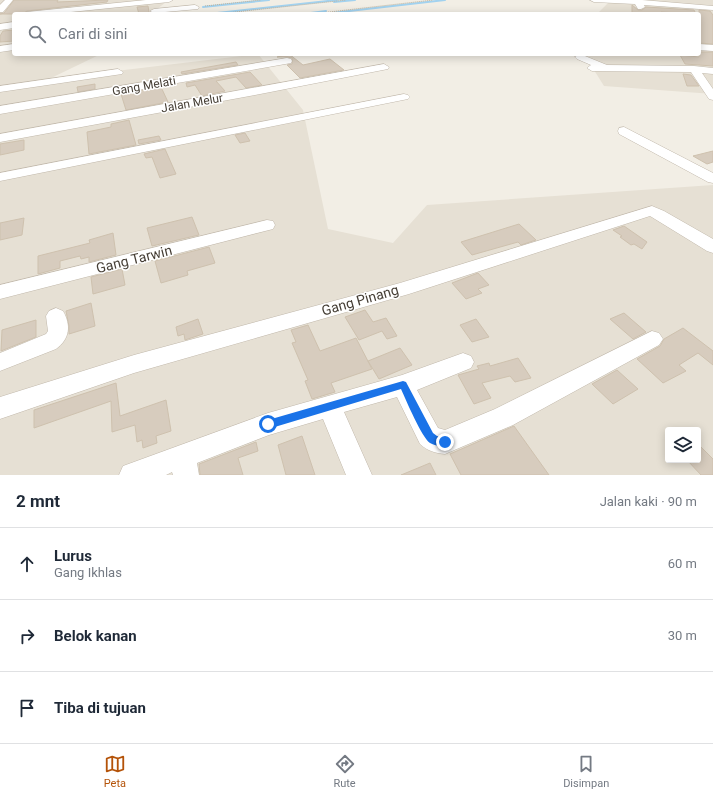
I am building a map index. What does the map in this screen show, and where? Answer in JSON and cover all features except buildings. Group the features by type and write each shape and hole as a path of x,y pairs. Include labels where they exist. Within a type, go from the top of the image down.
{"street":[{"path":"0,10 9,0"},
{"path":"46,4 44,12 96,4 169,0"},
{"path":"594,0 663,12"},
{"path":"643,9 673,2 713,8"},
{"path":"148,12 195,7"},
{"path":"0,27 12,25"},
{"path":"0,49 12,47"},
{"path":"701,47 713,48"},
{"path":"580,57 604,67"},
{"name":"Gang Melati","path":"0,110 287,61"},
{"name":"Jalan Melur","path":"0,138 384,67"},
{"path":"592,68 694,69 713,71"},
{"path":"694,69 713,97"},
{"path":"0,89 118,72"},
{"path":"0,177 404,97"},
{"path":"624,131 645,142 693,162 713,179"},
{"path":"645,142 663,136"},
{"name":"Gang Pinang","path":"0,408 134,364 402,289 647,212 652,211 658,214 713,247"},
{"name":"Gang Tarwin","path":"0,292 267,225"},
{"path":"0,362 50,343 56,339 58,335 56,316"},
{"path":"403,385 430,436 435,441 445,442 504,417 652,338"},
{"path":"132,475 185,465 268,424 403,385 463,362"},
{"path":"330,407 359,475"}],"path":[{"path":"195,7 261,0"},
{"path":"235,12 346,0"},
{"path":"329,12 432,0"}],"shaded area":[{"path":"0,0 147,0 165,3 153,12 12,12 12,56 97,56 49,79 241,56 260,56 303,110 328,229 393,243 427,205 713,185 713,475 0,475"},
{"path":"611,0 713,0 713,94 604,86 585,56 701,56 701,12 599,12"}],"waterway":[{"path":"203,7 269,0"},
{"path":"226,12 337,0"},
{"path":"334,2 355,0"},
{"path":"340,12 445,0"},
{"path":"318,12 326,11"}],"route":[{"path":"268,424 403,385 432,439 435,441 445,442"}]}
